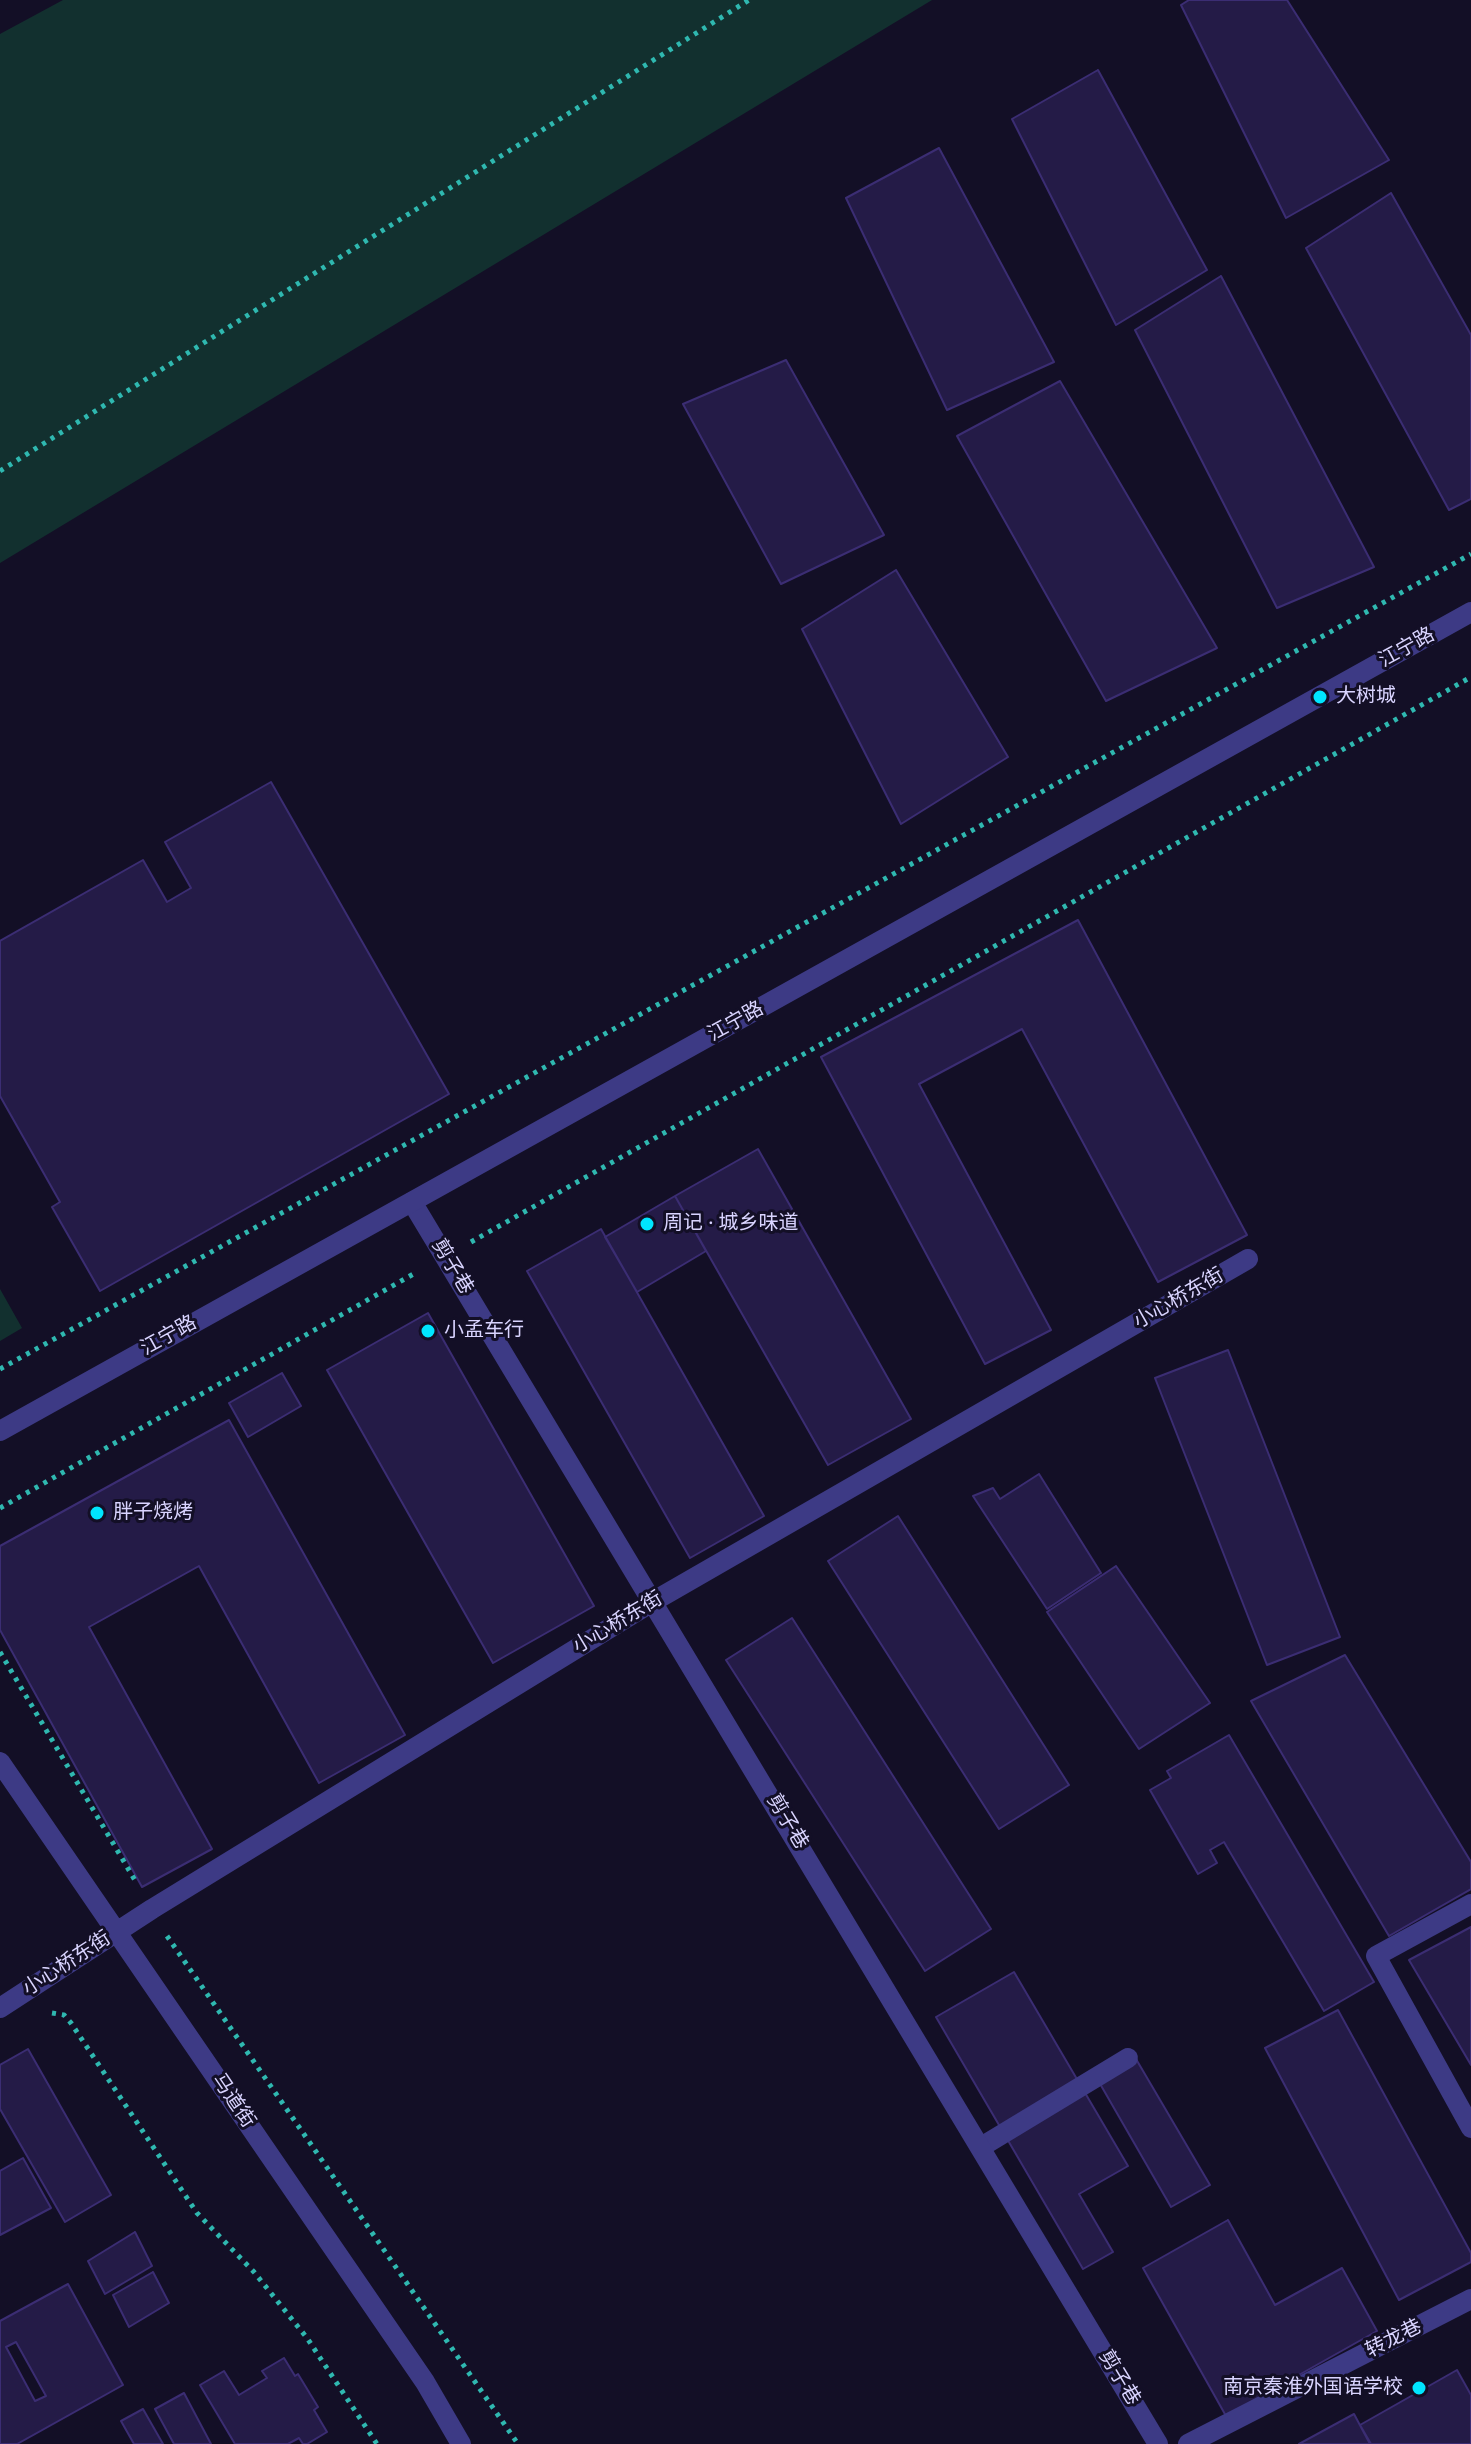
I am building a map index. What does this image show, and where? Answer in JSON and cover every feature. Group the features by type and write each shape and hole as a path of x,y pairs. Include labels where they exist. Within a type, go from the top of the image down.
{"street":[{"name":"江宁路","path":"0,1431 1471,612"},
{"name":"剪子巷","path":"412,1202 1158,2444"},
{"name":"小心桥东街","path":"0,2008 116,1931 654,1601 1248,1259"},
{"name":"马道街","path":"0,1762 425,2382 461,2444"},
{"path":"1471,1904 1376,1956 1471,2128"},
{"path":"981,2147 1128,2058"},
{"name":"转龙巷","path":"1188,2444 1471,2299"}],"path":[{"path":"0,471 749,0"},
{"path":"0,1369 1471,554"},
{"path":"0,1508 1471,677"},
{"path":"0,1652 176,1953 518,2444"},
{"path":"46,2013 64,2015 68,2019 197,2213 254,2272 307,2338 377,2444"}],"green space":[{"path":"63,0 932,0 0,563 0,34"},
{"path":"0,1289 22,1328 0,1341"}],"building":[{"path":"1189,0 1287,0 1389,160 1286,218 1181,5"},
{"path":"1098,70 1207,270 1116,325 1012,119"},
{"path":"939,148 1054,362 947,410 846,198"},
{"path":"1391,193 1471,335 1471,499 1449,510 1306,248"},
{"path":"1221,276 1374,567 1277,608 1135,330"},
{"path":"786,360 884,535 781,584 683,404"},
{"path":"1060,381 1217,648 1106,701 957,436"},
{"path":"896,570 1008,757 901,824 802,629"},
{"path":"271,782 449,1094 100,1291 52,1207 60,1202 0,1096 0,941 143,860 167,902 191,888 165,842"},
{"path":"1078,920 1247,1235 1158,1282 1022,1029 919,1084 1051,1330 985,1364 821,1057"},
{"path":"758,1149 911,1419 828,1465 675,1196"},
{"path":"675,1196 706,1251 637,1292 605,1237"},
{"path":"601,1229 764,1516 690,1558 527,1271"},
{"path":"428,1313 594,1606 493,1663 327,1370"},
{"path":"1228,1350 1340,1637 1267,1665 1155,1378"},
{"path":"282,1373 301,1406 248,1437 229,1403"},
{"path":"229,1420 405,1735 319,1783 199,1566 89,1627 212,1849 142,1887 0,1630 0,1546"},
{"path":"1039,1474 1101,1573 1047,1609 973,1496 993,1488 1000,1499"},
{"path":"898,1516 1069,1785 999,1829 828,1561"},
{"path":"1116,1566 1210,1703 1139,1749 1047,1612"},
{"path":"792,1618 991,1929 925,1971 726,1660"},
{"path":"1345,1655 1471,1862 1471,1889 1389,1936 1251,1701"},
{"path":"1229,1735 1374,1982 1324,2011 1224,1842 1210,1850 1217,1863 1198,1874 1150,1790 1171,1778 1167,1771"},
{"path":"1471,1927 1471,2065 1409,1960"},
{"path":"1014,1972 1128,2166 1079,2194 1113,2252 1083,2269 936,2017"},
{"path":"1338,2010 1471,2253 1471,2262 1399,2300 1265,2048"},
{"path":"28,2049 111,2195 65,2222 0,2109 0,2065"},
{"path":"1136,2059 1210,2185 1171,2207 1099,2082"},
{"path":"23,2158 51,2208 0,2235 0,2171"},
{"path":"1228,2220 1275,2305 1342,2268 1377,2331 1226,2416 1143,2268"},
{"path":"135,2232 152,2266 105,2294 88,2261"},
{"path":"153,2272 169,2303 129,2327 113,2295"},
{"path":"68,2284 123,2385 17,2444 0,2444 0,2321","holes":["16,2342 46,2396 35,2401 6,2347"]},
{"path":"284,2358 318,2407 314,2410 327,2432 307,2444 299,2438 288,2444 235,2444 200,2385 224,2371 239,2395 267,2378 262,2371"},
{"path":"1457,2370 1471,2395 1471,2444 1371,2444 1360,2425"},
{"path":"184,2393 211,2444 174,2444 155,2409"},
{"path":"143,2409 163,2444 134,2444 121,2421"},
{"path":"1354,2414 1370,2444 1299,2444"}],"place":[{"name":"大树城","path":"1320,697"},
{"name":"周记 · 城乡味道","path":"647,1224"},
{"name":"小孟车行","path":"428,1331"},
{"name":"胖子烧烤","path":"97,1513"},
{"name":"南京秦淮外国语学校","path":"1419,2388"}]}
